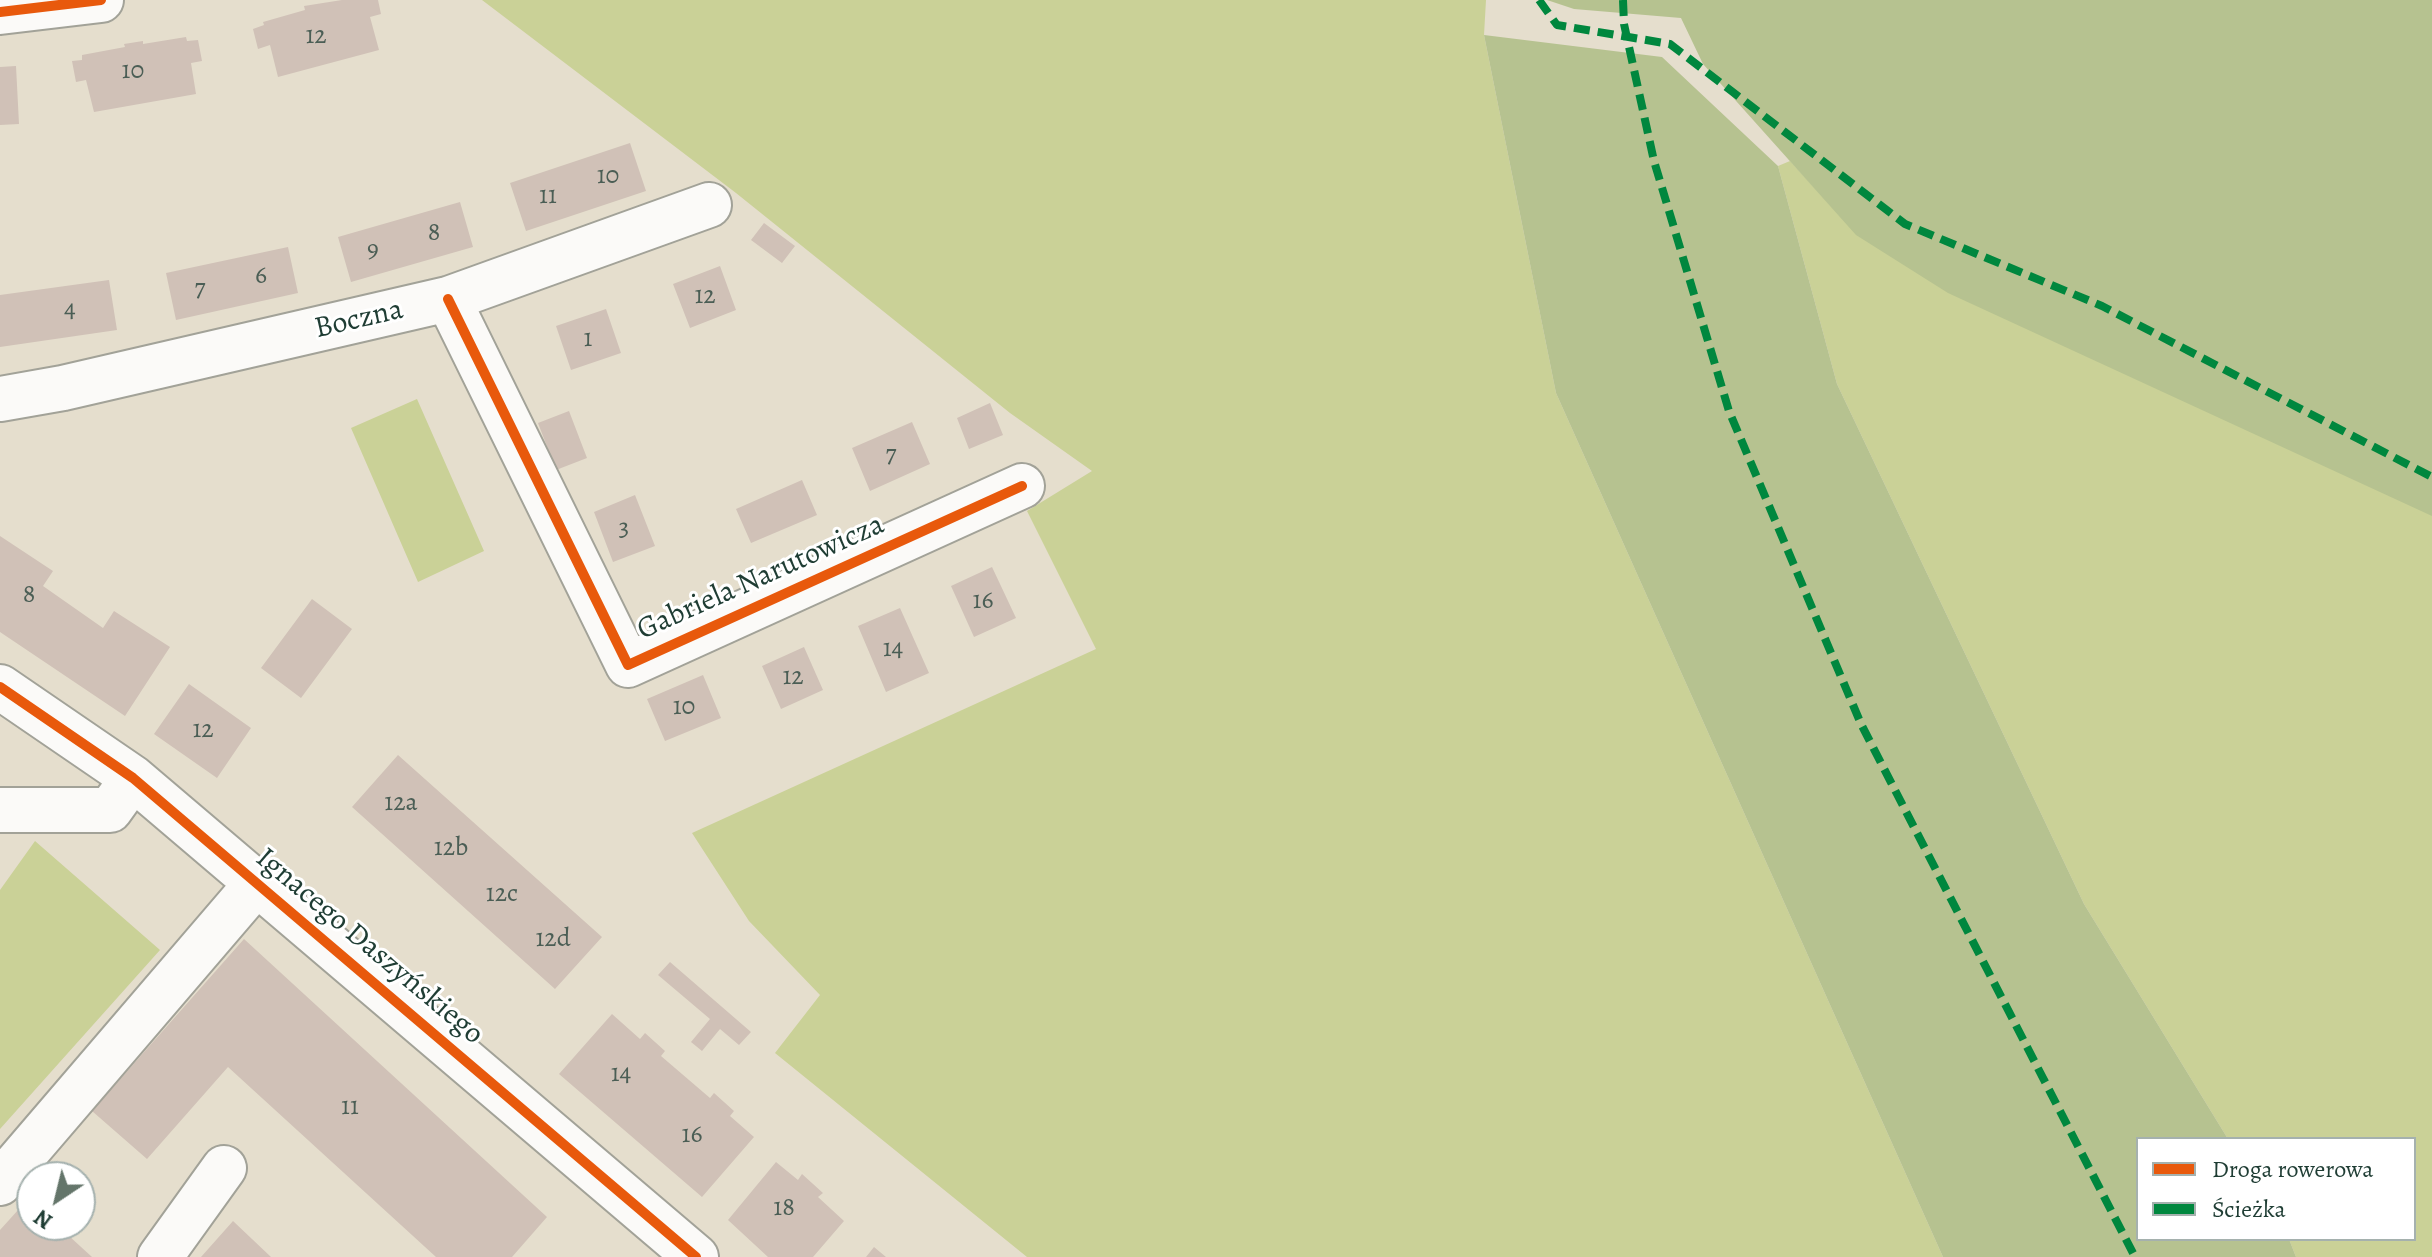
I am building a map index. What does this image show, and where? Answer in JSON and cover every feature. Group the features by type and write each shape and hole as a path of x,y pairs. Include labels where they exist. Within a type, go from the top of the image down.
{"street":[{"path":"0,12 101,0"},
{"name":"Boczna","path":"0,399 63,388 448,299 709,205"},
{"name":"Gabriela Narutowicza","path":"448,299 628,665 1022,486"},
{"name":"Ignacego Daszyńskiego","path":"0,687 133,778 696,1257"},
{"path":"0,810 110,810 133,778"},
{"path":"0,1183 257,883"},
{"path":"160,1257 224,1168"}],"green space":[{"path":"482,0 1486,0 1484,35 1556,393 1943,1257 1027,1257 775,1053 820,995 749,921 692,833 1096,649 1027,511 1092,471 1010,413 736,193"},
{"path":"1547,0 2432,0 2432,516 1948,293 1856,235 1703,64 1681,18 1574,9"},
{"path":"1685,0 2432,0 2432,1257 2296,1257 2290,1241 2416,1241 2416,1137 2227,1137 2084,904 1837,384 1778,166 1790,161 1861,238"},
{"path":"1484,35 1662,57 1778,166 1837,384 2084,904 2227,1137 2136,1137 2136,1241 2290,1241 2296,1257 1943,1257 1556,393"},
{"path":"417,399 484,551 418,582 351,428"},
{"path":"35,841 160,950 0,1129 0,890"}],"building":[{"path":"342,0 378,0 381,14 370,17 379,50 278,77 270,45 258,49 253,29 264,25 263,22 305,10 304,6"},
{"path":"186,37 187,41 198,40 202,61 191,63 196,94 94,112 86,80 76,82 72,61 82,60 82,55 125,47 124,44"},
{"path":"16,66 19,124 0,125 0,67"},
{"path":"630,143 646,191 526,231 510,183"},
{"path":"460,202 473,247 351,282 338,237"},
{"path":"764,223 795,246 782,263 751,240"},
{"path":"288,247 298,293 176,320 166,273"},
{"path":"720,266 736,310 690,328 673,284"},
{"path":"109,280 117,330 0,347 0,295"},
{"path":"606,309 621,353 571,370 556,326"},
{"path":"990,403 1003,435 969,449 957,418"},
{"path":"569,411 587,458 556,470 538,423"},
{"path":"912,422 930,464 870,491 852,448"},
{"path":"802,480 817,515 751,543 736,509"},
{"path":"635,495 655,546 613,562 594,512"},
{"path":"0,536 53,571 43,586 103,628 114,611 170,647 125,716 0,632"},
{"path":"992,567 1016,618 974,637 951,586"},
{"path":"312,599 352,629 301,698 261,668"},
{"path":"900,608 929,673 886,692 858,626"},
{"path":"804,647 823,690 781,709 762,666"},
{"path":"703,675 721,718 665,741 647,699"},
{"path":"189,684 251,728 217,778 154,734"},
{"path":"398,755 602,937 555,989 352,807"},
{"path":"244,939 547,1217 512,1257 436,1257 228,1067 147,1159 92,1111"},
{"path":"670,962 751,1032 739,1045 720,1029 702,1051 691,1042 710,1019 658,975"},
{"path":"612,1014 640,1039 645,1033 665,1051 661,1056 710,1098 714,1093 734,1111 730,1116 754,1137 702,1197 559,1074"},
{"path":"776,1162 798,1180 802,1174 823,1193 818,1197 844,1221 813,1257 768,1257 728,1220"},
{"path":"16,1212 16,1241 74,1241 92,1257 0,1257 0,1230"},
{"path":"233,1221 271,1257 201,1257"},
{"path":"874,1247 886,1257 866,1257"}],"marked path":[{"path":"1539,0 1557,25 1670,44 1905,224 2102,306 2432,477"},
{"path":"1623,0 1624,24 1654,161 1729,411 1861,724 2135,1257"}],"cycle path":[{"path":"0,12 101,0"},
{"path":"448,299 628,665 1022,486"},
{"path":"0,687 133,778 696,1257"}]}
